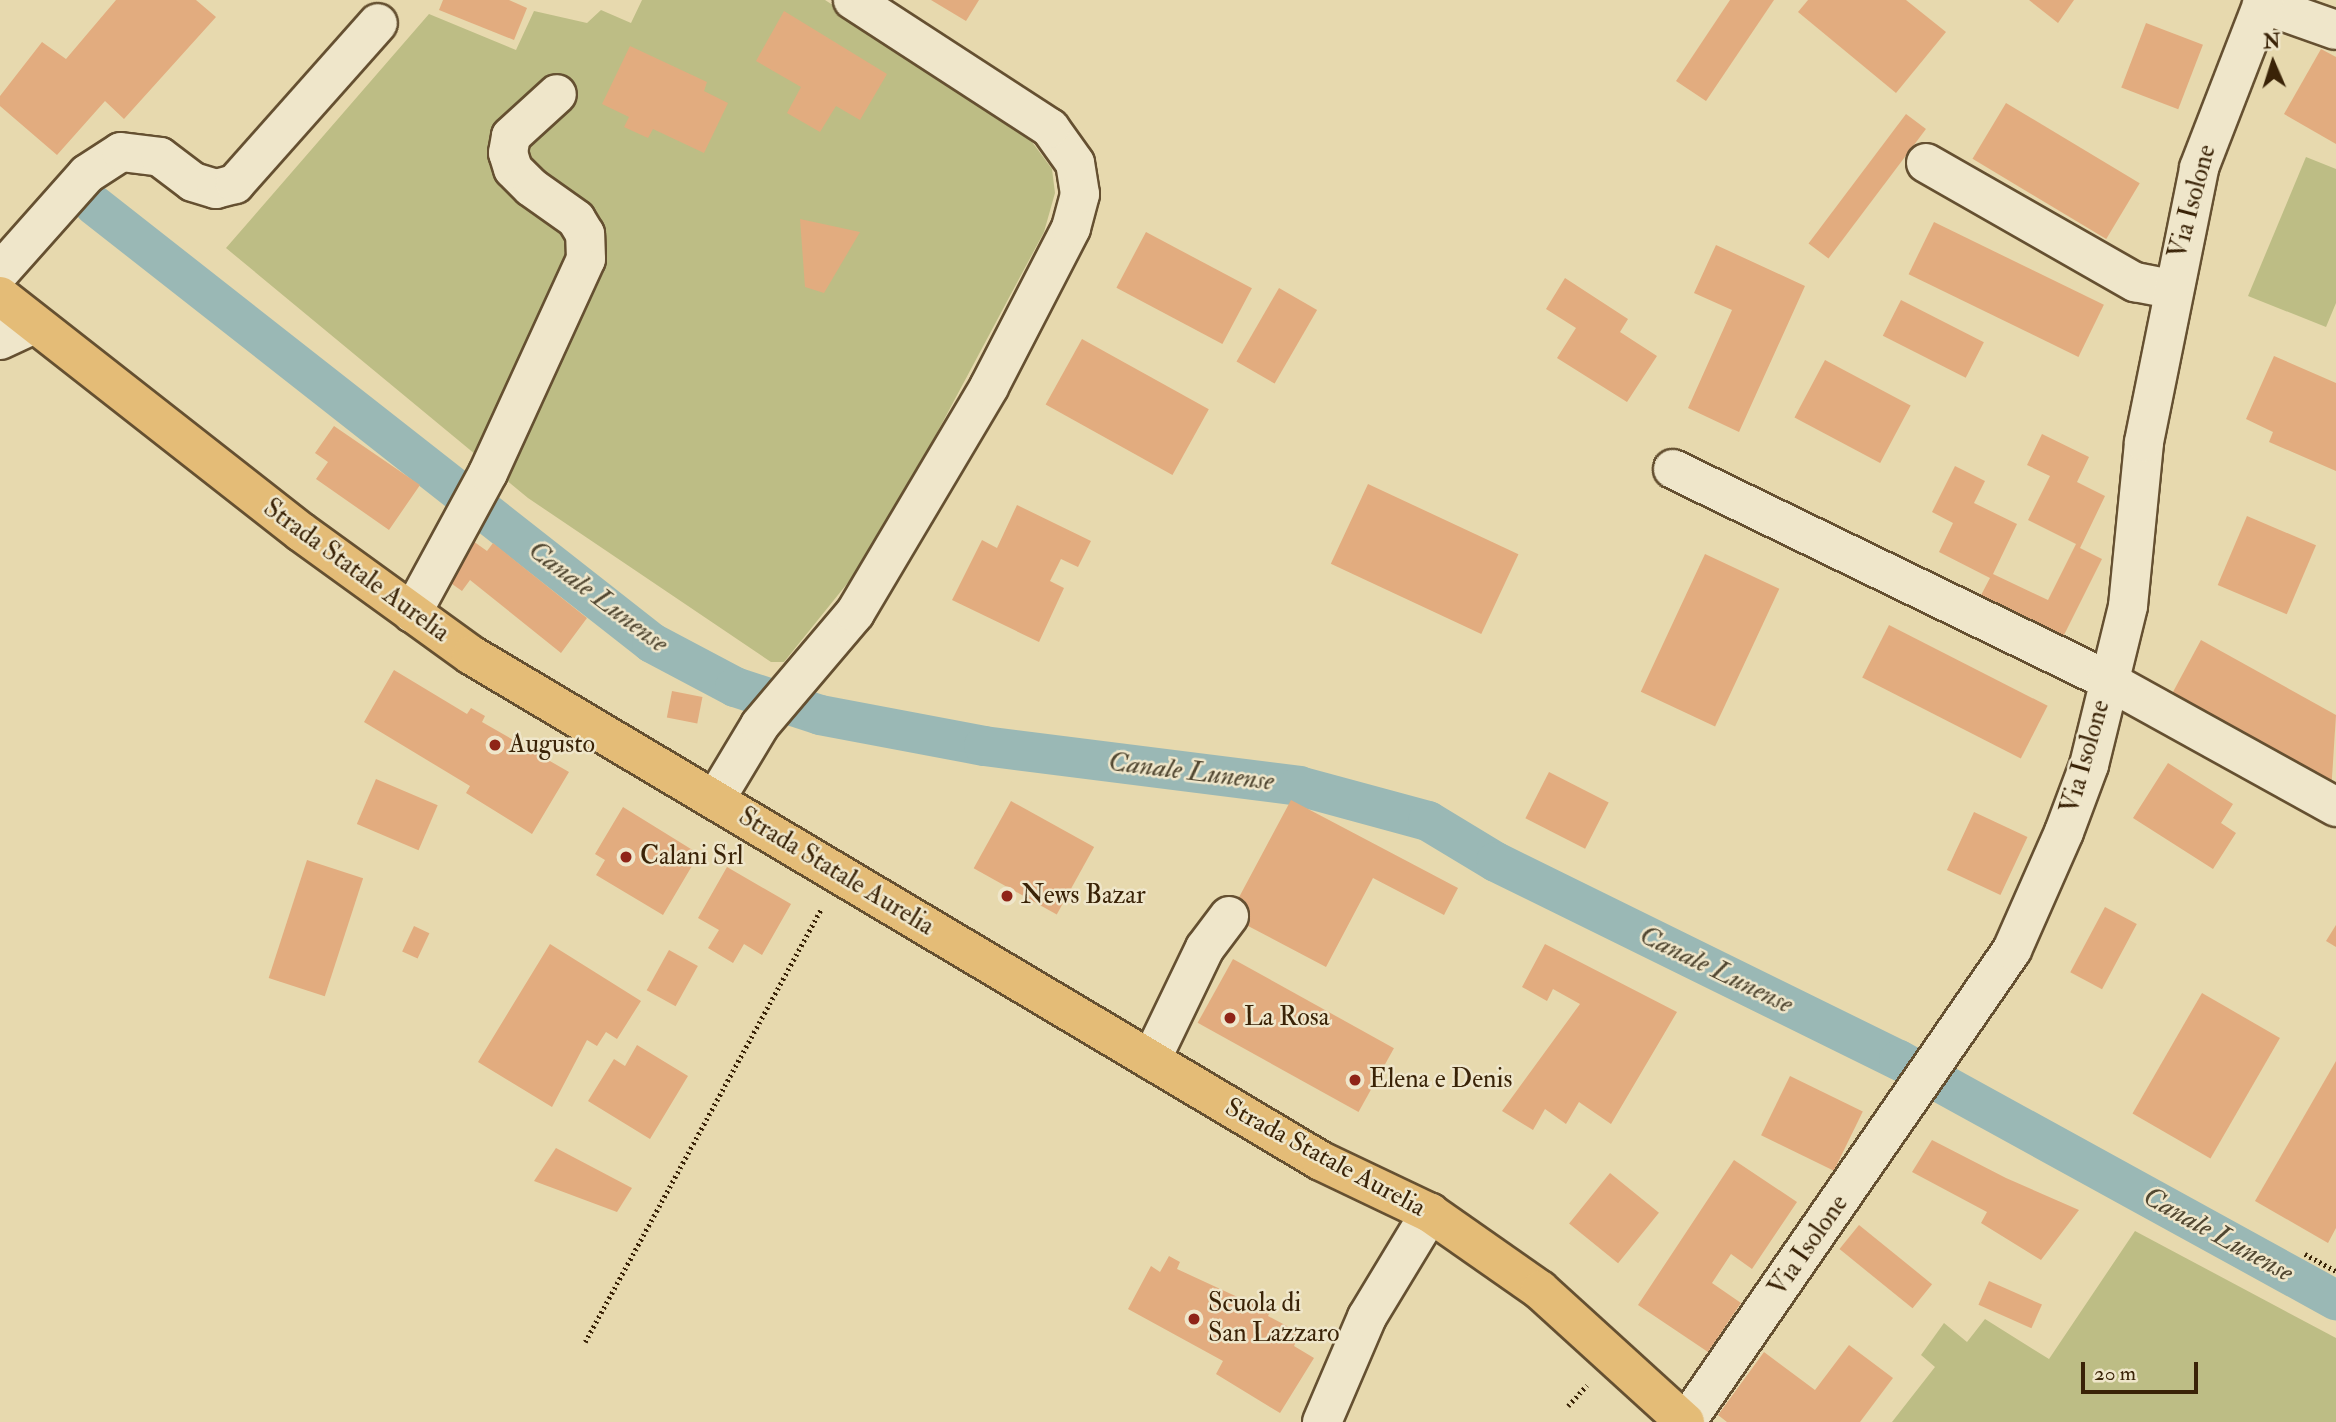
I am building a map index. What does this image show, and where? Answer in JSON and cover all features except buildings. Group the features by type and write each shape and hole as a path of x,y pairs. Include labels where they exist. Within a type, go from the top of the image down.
{"main road":[{"name":"Strada Statale Aurelia","path":"0,296 412,613 471,655 1321,1161 1430,1213 1540,1290 1686,1422"}],"street":[{"path":"715,800 760,725 794,681 855,613 989,387 1071,228 1080,194 1075,163 1050,128 853,0"},
{"path":"2263,2 2336,30"},
{"name":"Via Isolone","path":"1686,1422 2012,950 2064,832 2089,765 2107,680 2128,606 2144,442 2171,289 2199,168 2263,2"},
{"path":"0,272 87,174 121,152 144,150 193,182 216,189 235,184 378,23"},
{"path":"412,613 488,473 586,259 586,234 576,219 522,178 508,153 511,136 557,93"},
{"path":"1926,163 2135,282 2171,289"},
{"path":"0,340 35,324"},
{"path":"1673,469 2107,680 2336,807"},
{"path":"1151,1060 1205,948 1229,916"},
{"path":"1322,1422 1367,1317 1430,1213"}],"path":[{"path":"585,1342 840,875"},
{"path":"2305,1254 2336,1271"}],"green space":[{"path":"642,0 825,0 1021,127 1052,169 1055,193 1044,232 875,549 784,662 771,662 528,498 226,248 429,14 516,50 534,11 587,23 601,10 631,23"},
{"path":"2306,157 2336,169 2336,303 2326,327 2248,296"},
{"path":"2135,1231 2336,1338 2336,1422 1892,1422 1935,1367 1921,1355 1944,1323 1967,1342 1985,1319 2049,1359"}],"waterway":[{"name":"Canale Lunense","path":"94,205 652,643 735,687 820,715 984,746 1299,786 1428,821 1496,862 1899,1060 2336,1300"}],"place":[{"name":"Augusto","path":"495,745"},
{"name":"Calani Srl","path":"626,857"},
{"name":"News Bazar","path":"1007,896"},
{"name":"La Rosa","path":"1230,1018"},
{"name":"Elena e Denis","path":"1355,1080"},
{"name":"Scuola di San Lazzaro","path":"1194,1319"}]}
